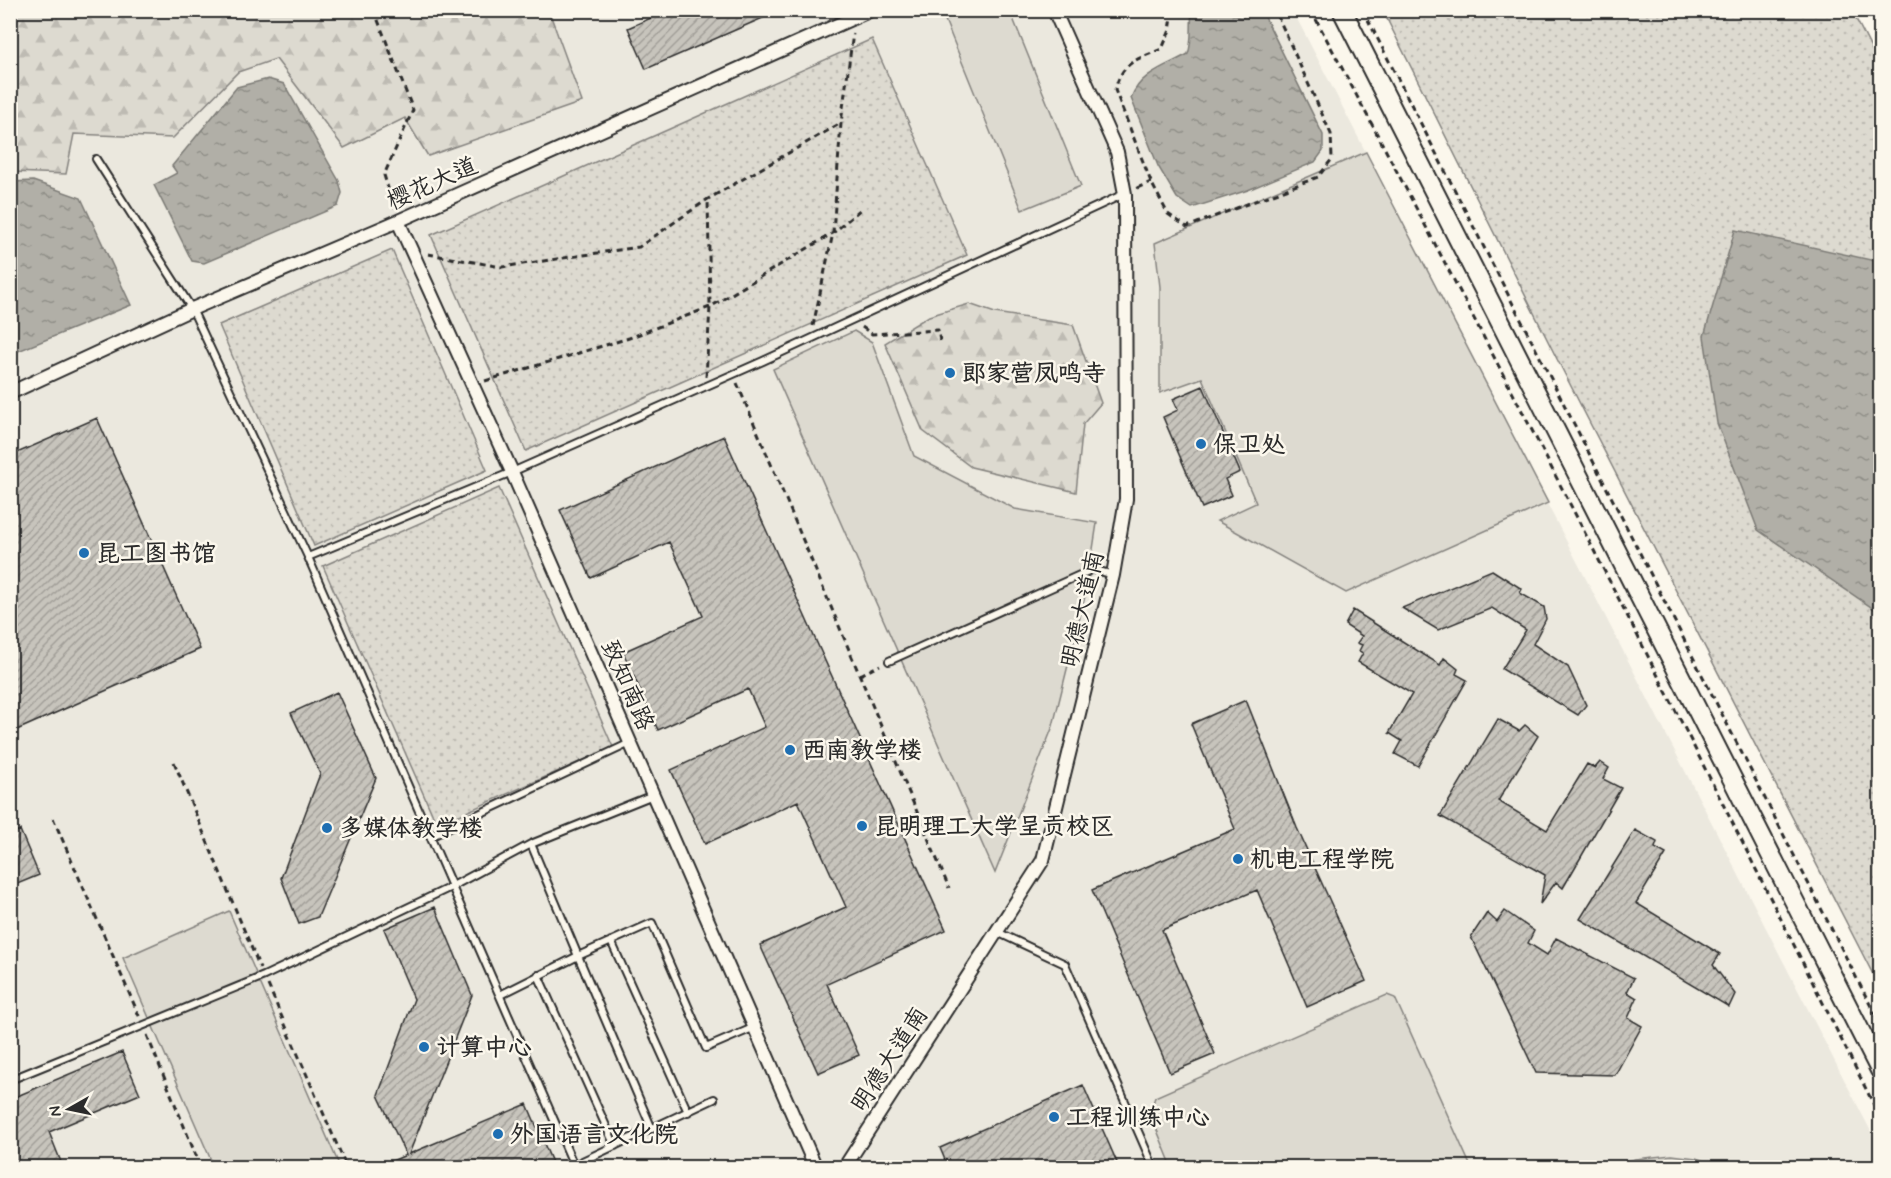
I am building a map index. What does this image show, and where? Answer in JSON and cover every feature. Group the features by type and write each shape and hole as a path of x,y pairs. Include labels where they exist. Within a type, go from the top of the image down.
{"street":[{"name":"樱花大道","path":"10,393 192,309 398,221 871,10"},
{"name":"明德大道南","path":"844,1167 1042,860 1113,575 1126,499 1125,194 1117,152 1054,10"},
{"path":"1342,10 1881,1070"},
{"name":"致知南路","path":"398,221 512,472 816,1167"}],"lane":[{"path":"96,159 192,309 308,557 575,1166 714,1099"},
{"path":"308,557 512,472 706,386 1125,194"},
{"path":"889,661 1093,569 1113,575"},
{"path":"430,837 630,743"},
{"path":"10,1080 264,976 451,887 531,844 653,795"},
{"path":"531,844 652,1129"},
{"path":"500,995 578,956 652,923 706,1048 754,1027"},
{"path":"996,931 1065,964 1154,1167"},
{"path":"611,941 688,1112"},
{"path":"538,975 615,1146"}],"path":[{"path":"374,10 413,110 384,175 398,221"},
{"path":"1173,10 1170,30 1162,49 1129,63 1118,77 1115,90 1151,182 1168,214 1186,226 1318,177 1332,159 1331,134 1275,10"},
{"path":"1311,10 1573,511 1881,1117"},
{"path":"1363,10 1881,1024"},
{"path":"810,339 833,233 842,123 855,17"},
{"path":"412,251 502,267 639,247 708,198 842,123"},
{"path":"706,386 710,307 708,198"},
{"path":"472,385 629,338 710,307 833,233 862,208"},
{"path":"854,320 872,334 938,330 940,341"},
{"path":"733,373 949,888"},
{"path":"860,675 889,661"},
{"path":"53,819 143,1026 201,1167"}],"shaded area":[{"name":"昆明理工大学呈贡校区","path":"10,11 1293,11 1880,1149 1880,1167 11,1167"}],"green space":[{"path":"11,10 549,11 582,102 428,156 405,118 344,148 276,59 238,72 173,138 74,134 66,174 11,172"},
{"path":"968,11 1010,11 1081,186 1022,210 945,20"},
{"path":"1383,11 1852,11 1880,66 1880,988 1557,359"},
{"path":"872,39 967,255 526,451 431,235"},
{"path":"1366,152 1548,503 1346,593 1217,521 1256,503 1202,378 1160,393 1160,287 1155,243"},
{"path":"392,250 487,470 314,546 219,325"},
{"path":"969,304 995,313 1073,325 1101,403 1083,424 1076,492 971,467 923,431 885,343 929,316"},
{"path":"854,331 872,342 914,456 1015,509 1097,523 1087,588 1053,726 995,873 773,369"},
{"path":"499,488 613,747 437,825 323,566"},
{"path":"229,911 340,1167 214,1167 123,958"},
{"path":"1387,995 1395,998 1471,1167 1172,1167 1150,1113 1155,1097"},
{"path":"1672,1155 1696,1158 1722,1167 1612,1167 1635,1159"}],"water":[{"path":"1192,11 1262,11 1323,135 1323,151 1315,162 1248,190 1192,208 1177,198 1158,166 1131,98 1135,89 1147,76 1188,54"},
{"path":"268,79 284,84 339,181 342,193 338,206 204,263 192,261 154,185 177,173 172,166 237,87"},
{"path":"33,181 81,198 131,305 11,354 11,182"},
{"path":"1735,230 1880,262 1880,613 1758,530 1717,423 1704,336"}],"building":[{"path":"669,10 781,10 646,69 628,28"},
{"name":"保卫处","path":"1203,386 1240,472 1225,479 1232,495 1202,508 1163,417 1178,410 1173,399"},
{"name":"昆工图书馆","path":"97,418 200,649 10,733 10,456"},
{"name":"西南教学楼","path":"724,436 946,930 827,984 859,1055 818,1073 760,945 846,907 798,801 705,844 671,770 765,727 748,689 658,730 623,652 703,616 669,542 591,578 560,510"},
{"path":"1492,570 1522,589 1520,593 1544,607 1546,619 1533,644 1568,667 1586,705 1578,715 1502,669 1526,630 1492,608 1438,630 1402,608"},
{"path":"1353,610 1440,665 1444,658 1458,669 1456,674 1467,680 1418,766 1395,754 1402,741 1389,733 1412,694 1358,662 1363,653 1359,651 1362,645 1357,643 1362,636 1345,625"},
{"name":"多媒体教学楼","path":"337,692 376,778 318,917 299,924 281,878 320,774 291,713"},
{"name":"机电工程学院","path":"1246,700 1297,828 1366,981 1307,1007 1257,890 1162,930 1215,1054 1170,1073 1092,890 1235,829 1191,724"},
{"path":"1498,719 1519,731 1525,725 1538,736 1498,801 1547,830 1587,764 1595,768 1600,762 1609,768 1603,779 1621,788 1563,888 1556,882 1540,904 1545,875 1440,816"},
{"path":"20,830 39,875 10,887 10,834"},
{"path":"1635,830 1657,842 1655,848 1666,854 1636,903 1720,954 1713,965 1735,994 1729,1007 1580,919"},
{"name":"计算中心","path":"435,907 472,995 409,1154 527,1104 554,1167 378,1167 406,1155 378,1095 414,999 384,929"},
{"path":"1505,911 1534,931 1528,943 1547,955 1556,938 1634,978 1627,992 1637,998 1628,1018 1642,1026 1615,1075 1536,1073 1471,937 1487,913 1497,922"},
{"path":"122,1052 140,1094 49,1132 63,1167 10,1167 10,1099"},
{"name":"工程训练中心","path":"1083,1085 1119,1167 948,1167 940,1148"}],"place":[{"name":"郎家营凤鸣寺","path":"950,373"},
{"name":"保卫处","path":"1201,444"},
{"name":"昆工图书馆","path":"84,553"},
{"name":"西南教学楼","path":"790,750"},
{"name":"昆明理工大学呈贡校区","path":"862,826"},
{"name":"多媒体教学楼","path":"327,828"},
{"name":"机电工程学院","path":"1238,859"},
{"name":"计算中心","path":"424,1047"},
{"name":"工程训练中心","path":"1054,1117"},
{"name":"外国语言文化院","path":"498,1134"}]}
